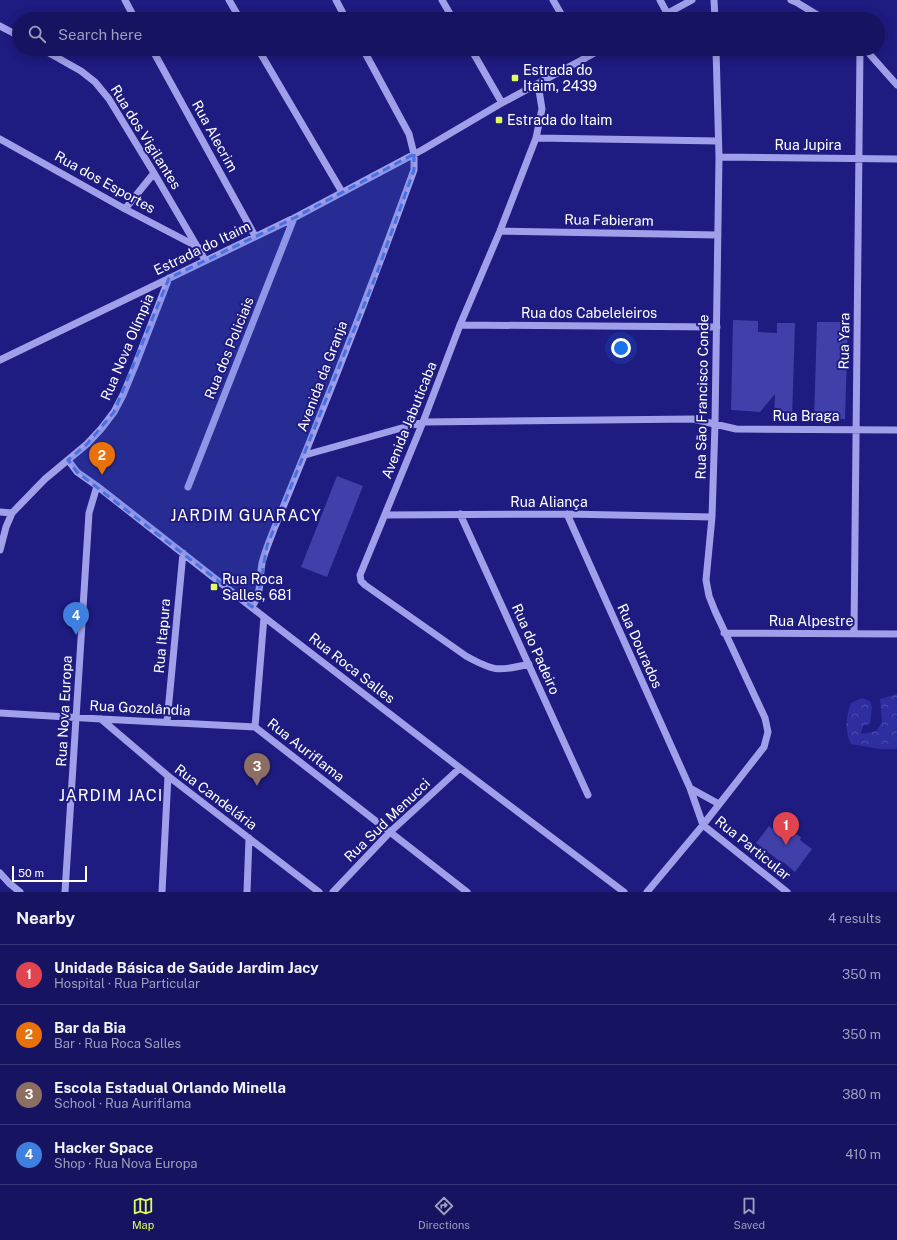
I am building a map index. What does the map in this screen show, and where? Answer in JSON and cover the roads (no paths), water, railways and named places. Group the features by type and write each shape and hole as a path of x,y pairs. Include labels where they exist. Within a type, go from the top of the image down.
{"street":[{"path":"125,0 131,12"},
{"path":"229,0 236,12"},
{"path":"336,0 342,12"},
{"path":"442,0 449,12"},
{"path":"553,0 560,12"},
{"path":"660,0 666,12"},
{"path":"669,12 692,0"},
{"path":"714,0 715,12"},
{"path":"791,0 812,12"},
{"path":"0,26 12,32"},
{"name":"Rua dos Vigilantes","path":"54,56 81,71 95,82 109,99 205,260"},
{"name":"Rua Alecrim","path":"156,56 255,236"},
{"path":"262,56 342,192"},
{"name":"Avenida da Granja","path":"252,607 259,592 262,564 267,546 305,455 377,273 414,170 414,154 409,134 367,56"},
{"path":"474,56 502,104"},
{"name":"Estrada do Itaim","path":"0,360 294,218 414,154 590,56"},
{"name":"Rua São Francisco Conde","path":"716,56 719,157 717,327 712,517 706,580 709,596 724,633 765,718 768,732 764,747 719,804"},
{"name":"Rua Yara","path":"854,634 860,56"},
{"path":"871,56 897,85"},
{"name":"Avenida Jabuticaba","path":"528,664 499,669 488,668 480,664 466,656 363,583 361,572 423,422 460,325 500,231 536,138 542,109 538,84"},
{"path":"536,138 718,141"},
{"name":"Rua dos Esportes","path":"0,139 125,209 198,246"},
{"name":"Rua Jupira","path":"719,157 897,159"},
{"path":"125,209 154,173"},
{"name":"Rua dos Policiais","path":"188,488 294,218"},
{"name":"Rua Fabieram","path":"500,231 718,235"},
{"name":"Rua Nova Olímpia","path":"0,550 6,527 12,513 45,480 87,444 114,412 135,366 169,278"},
{"name":"Rua dos Cabeleleiros","path":"460,325 717,327"},
{"path":"305,455 423,422 693,419 715,424"},
{"name":"Rua Braga","path":"715,424 736,429 897,430"},
{"name":"Rua Roca Salles","path":"68,460 77,472 98,486 264,617 624,892"},
{"name":"Rua Nova Europa","path":"66,892 89,513 98,486"},
{"path":"0,512 12,513"},
{"name":"Rua do Padeiro","path":"460,514 588,795"},
{"name":"Rua Aliança","path":"385,515 567,514 712,517"},
{"name":"Rua Dourados","path":"567,514 690,788 703,825"},
{"name":"Rua Itapura","path":"167,722 183,553"},
{"name":"Rua Auriflama","path":"264,617 255,726 389,833 467,892"},
{"name":"Rua Alpestre","path":"724,633 897,634"},
{"name":"Rua Gozolândia","path":"0,713 255,726"},
{"name":"Rua Candelária","path":"101,719 168,776 319,892"},
{"name":"Rua Sud Menucci","path":"333,892 389,833 460,768"},
{"path":"162,892 168,776"},
{"path":"647,892 719,804 690,788"},
{"name":"Rua Particular","path":"703,825 786,892"},
{"path":"247,892 249,838"},
{"path":"0,873 20,892"}],"place":[{"name":"Estrada do Itaim, 2439","path":"515,78"},
{"name":"Estrada do Itaim","path":"499,120"},
{"name":"Bar da Bia","path":"102,475"},
{"name":"Rua Roca Salles, 681","path":"214,587"},
{"name":"Hacker Space","path":"76,635"},
{"name":"Escola Estadual Orlando Minella","path":"257,786"},
{"name":"Unidade Básica de Saúde Jardim Jacy","path":"786,845"}],"district":[{"name":"JARDIM GUARACY","path":"246,515"},
{"name":"JARDIM JACI","path":"111,795"}]}
